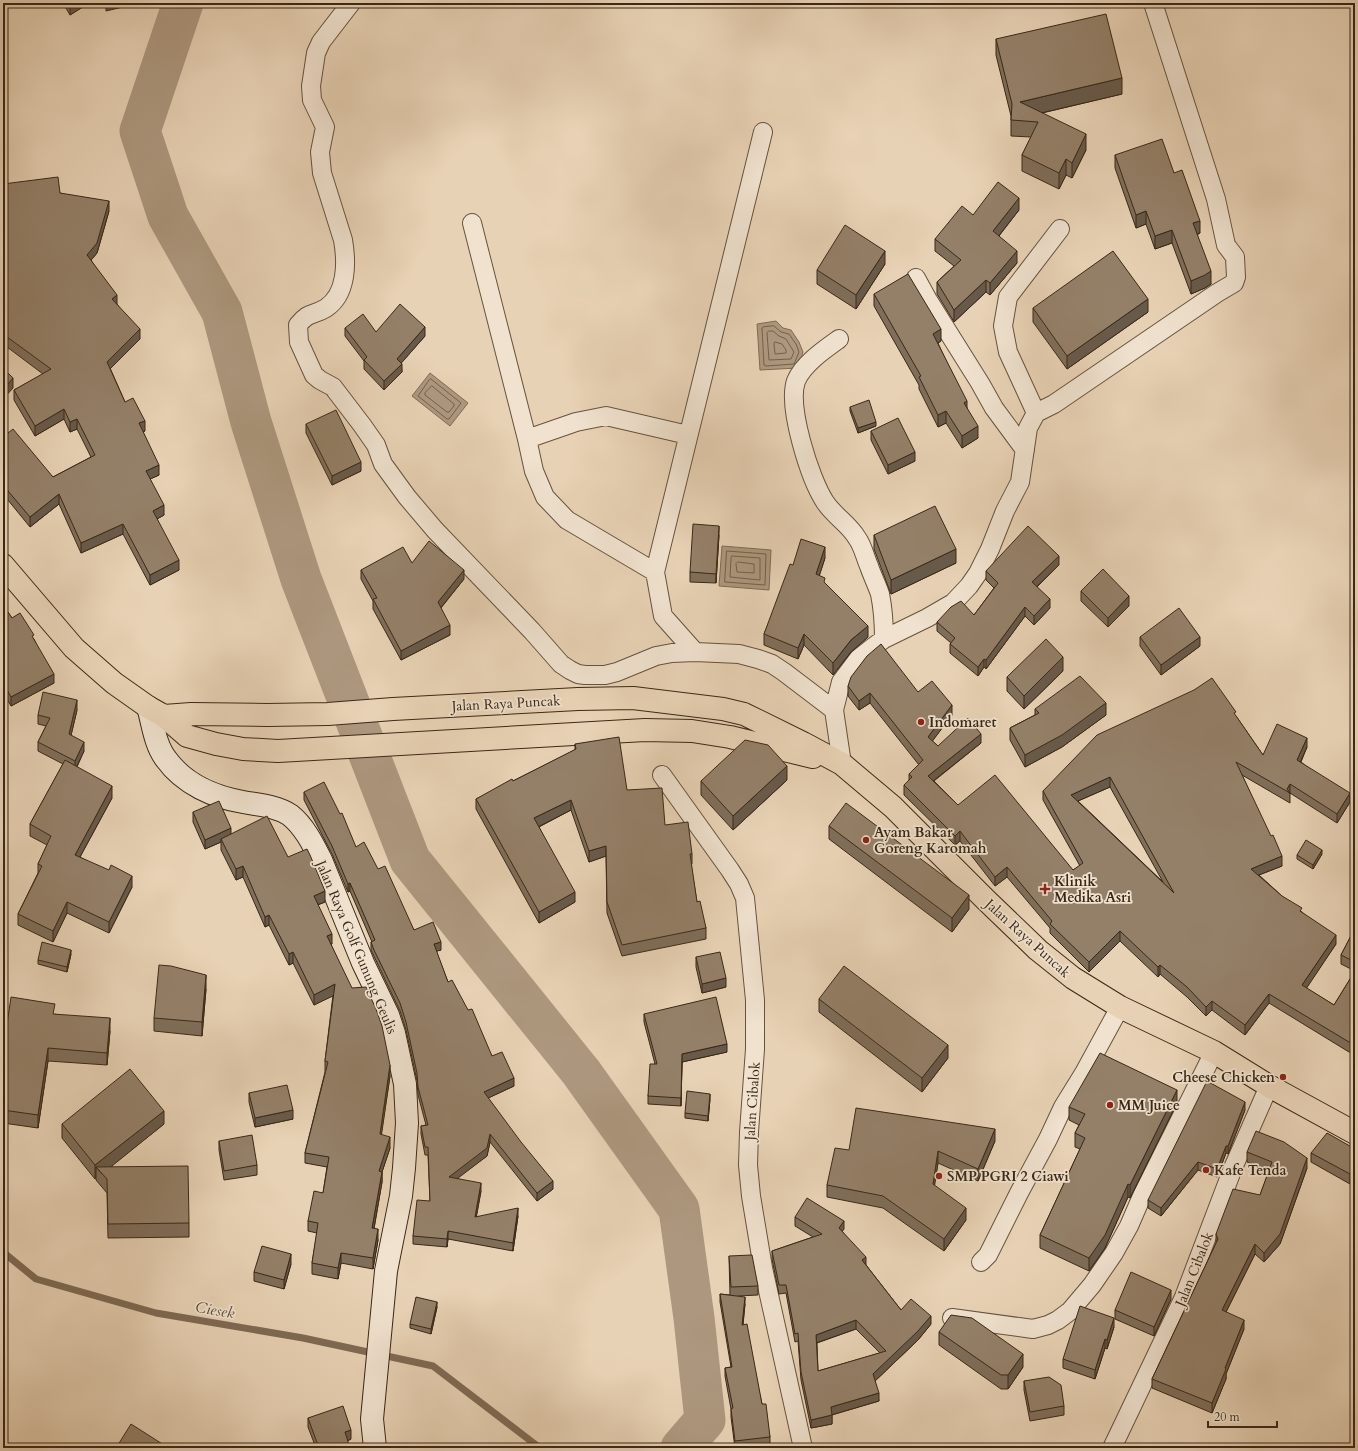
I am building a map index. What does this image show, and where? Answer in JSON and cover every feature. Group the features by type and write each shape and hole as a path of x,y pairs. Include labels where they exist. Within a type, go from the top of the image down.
{"highway":[{"name":"Jalan Raya Puncak","path":"3,566 74,648 114,683 156,712 187,736 216,744 243,749 278,751 645,730 692,731 801,748"},
{"name":"Jalan Raya Puncak","path":"156,712 267,715 328,714 570,699 633,698 724,708 744,714 801,748 839,763 893,807 1038,950 1073,978 1120,1007 1214,1052 1269,1086 1355,1132"}],"main road":[{"name":"Jalan Raya Golf Gunung Geulis","path":"156,712 160,750 166,759 184,778 203,790 216,795 280,810 298,822 321,860 363,963 388,1014 394,1033 404,1084 406,1124 401,1196 386,1271 372,1420 375,1448"}],"street":[{"path":"351,3 318,48 313,65 310,86 312,100 325,127 320,152 322,173 345,251 345,272 343,284 331,304 319,312 307,315 298,325 299,342 311,370 320,380 333,388 362,425 376,445 383,464 406,498 562,664 570,670 578,674 605,675 617,672 656,656 672,653 695,652 739,654 772,664 834,710"},
{"path":"839,763 834,710 840,682 864,654 884,639 927,618 953,603 969,586 978,573 990,550 1005,511 1020,482 1028,428 1036,413 1054,404 1234,283 1236,277 1235,257 1226,245 1216,199 1153,3"},
{"path":"695,652 663,616 655,572 763,132"},
{"path":"472,223 534,471 545,497 567,520 655,572"},
{"path":"1036,413 1008,352 1003,326 1008,297 1060,229"},
{"path":"916,278 994,408 1025,450"},
{"path":"840,339 822,351 802,371 797,380 793,400 808,466 816,485 824,502 832,513 857,538 879,593 883,613 884,639"},
{"path":"527,439 576,422 606,416 688,435"},
{"name":"Jalan Cibalok","path":"662,775 733,874 745,898 756,1022 755,1064 749,1132 749,1179 763,1268 803,1448"},
{"path":"981,1262 988,1255 1063,1107 1084,1073 1120,1007"},
{"path":"952,1318 1033,1329 1048,1325 1070,1311 1092,1285 1114,1253 1129,1226 1142,1196 1214,1052"},
{"name":"Jalan Cibalok","path":"1112,1448 1184,1297 1233,1168 1269,1086"}],"water":[{"path":"776,321 783,328 791,330 799,342 803,352 798,368 760,370 757,324"},
{"path":"430,373 468,403 450,426 412,396"},
{"path":"722,546 771,550 769,590 719,586"}],"building":[{"path":"68,3 75,3 70,6"},
{"path":"1106,14 1122,78 1020,102 1086,134 1072,163 1066,159 1059,173 1022,155 1038,122 1011,120 1012,104 996,39"},
{"path":"1162,139 1174,173 1182,170 1200,221 1193,223 1211,271 1191,281 1172,230 1155,236 1146,211 1136,215 1115,155"},
{"path":"58,177 60,193 109,201 97,243 87,255 117,295 112,299 140,329 107,362 125,402 133,398 145,421 139,423 159,465 146,471 164,505 153,511 179,560 150,575 123,524 81,543 59,494 30,517 3,485 3,437 13,429 53,477 95,455 77,419 70,422 64,409 35,426 14,390 51,369 3,334 3,184"},
{"path":"998,182 1019,198 993,231 1017,251 990,283 986,280 954,310 937,282 961,260 935,239 962,206 973,215"},
{"path":"845,225 885,251 856,295 817,270"},
{"path":"1113,251 1148,299 1067,356 1033,308"},
{"path":"908,274 941,329 933,334 967,401 964,403 978,426 962,436 946,411 938,415 919,377 921,376 874,294"},
{"path":"400,304 425,327 397,359 402,364 384,381 364,360 367,357 345,328 363,314 376,332"},
{"path":"6,371 13,378 3,390 3,374"},
{"path":"869,400 876,422 858,428 850,407"},
{"path":"336,410 361,462 332,476 306,424"},
{"path":"898,418 915,452 888,465 871,431"},
{"path":"935,506 956,549 891,580 874,535"},
{"path":"693,524 719,526 716,574 690,572"},
{"path":"1028,526 1059,556 1032,582 1050,599 1034,616 1025,607 986,660 984,659 978,667 950,644 955,638 937,622 951,607 961,601 974,615 998,583 986,571"},
{"path":"801,539 825,547 816,574 825,578 824,582 868,626 851,640 833,663 804,634 798,648 764,634 790,564 793,565"},
{"path":"429,541 464,570 438,602 450,625 401,651 373,599 377,598 361,570 403,547 412,563"},
{"path":"1103,569 1129,596 1108,618 1081,591"},
{"path":"3,605 12,618 20,613 34,635 32,636 54,674 11,697 3,683"},
{"path":"1179,608 1200,637 1161,665 1140,637"},
{"path":"1046,639 1063,657 1024,696 1007,677"},
{"path":"881,644 918,692 932,681 952,705 928,737 938,746 968,718 981,734 928,776 958,805 995,775 1073,870 1083,863 1043,791 1097,735 1194,690 1212,678 1236,712 1234,713 1263,755 1277,724 1307,738 1297,760 1350,793 1337,814 1290,784 1287,789 1290,793 1236,762 1282,856 1251,869 1282,896 1302,908 1300,911 1336,935 1302,985 1334,1005 1355,971 1355,1042 1349,1042 1269,994 1245,1025 1212,1001 1206,1007 1187,987 1160,965 1158,967 1120,931 1089,962 1050,924 1052,921 1007,867 995,877 960,831 955,836 904,785 912,777 909,774 923,760 870,693 859,701 848,686 851,677 867,656","holes":["1110,777 1174,893 1071,795"]},
{"path":"1080,676 1106,703 1062,735 1025,755 1010,728 1039,713 1035,709"},
{"path":"43,692 77,700 69,734 84,742 75,761 38,742 50,718 38,715"},
{"path":"619,737 627,790 662,788 665,825 688,822 692,854 690,854 697,902 700,901 706,928 622,945 607,902 606,846 589,851 571,800 534,818 575,892 539,912 476,799 512,779 513,781 576,749 575,744"},
{"path":"745,740 768,745 787,766 733,816 701,781"},
{"path":"65,760 112,786 75,855 109,870 111,865 132,876 109,922 67,902 53,931 18,914 42,866 38,864 51,836 30,824"},
{"path":"324,782 340,814 342,813 356,847 364,842 378,869 385,866 414,930 433,922 441,942 434,944 448,982 452,980 468,1010 472,1009 492,1056 502,1052 514,1078 484,1092 521,1142 553,1181 537,1193 490,1134 487,1148 449,1177 481,1183 475,1217 518,1208 513,1243 448,1231 447,1239 413,1236 417,1200 430,1201 428,1147 425,1147 421,1126 428,1125 418,1087 417,1073 406,1022 400,1003 374,950 371,942 375,940 350,883 348,884 332,846 304,792"},
{"path":"219,801 231,828 205,840 193,812"},
{"path":"846,803 969,895 952,918 829,826"},
{"path":"267,816 288,857 307,849 310,855 325,891 314,896 332,934 327,936 352,988 366,987 382,1026 390,1065 380,1134 390,1137 379,1171 382,1172 372,1228 378,1229 373,1258 341,1253 338,1268 312,1263 318,1223 308,1221 314,1191 323,1193 329,1157 305,1153 328,1062 325,1061 335,984 314,995 293,952 289,954 269,915 265,917 243,866 236,869 221,839"},
{"path":"1306,840 1322,850 1313,865 1297,855"},
{"path":"1355,928 1355,962 1341,955"},
{"path":"42,942 71,950 67,967 38,960"},
{"path":"720,952 726,978 702,984 696,957"},
{"path":"159,965 171,966 206,975 202,1022 154,1018"},
{"path":"844,966 948,1045 922,1078 819,999"},
{"path":"11,997 55,1004 53,1014 110,1018 107,1053 48,1048 38,1115 3,1110 3,1052"},
{"path":"716,997 727,1044 682,1054 681,1098 648,1096 650,1064 657,1064 644,1014"},
{"path":"1100,1053 1177,1090 1130,1185 1128,1184 1105,1235 1089,1258 1040,1235 1085,1138 1075,1133 1085,1114 1069,1107"},
{"path":"130,1069 164,1111 95,1165 62,1124"},
{"path":"1207,1081 1245,1102 1228,1146 1226,1146 1217,1169 1198,1162 1161,1208 1148,1200"},
{"path":"287,1085 293,1110 255,1118 249,1093"},
{"path":"687,1091 710,1094 708,1116 685,1113"},
{"path":"856,1108 995,1129 978,1169 938,1151 933,1184 966,1208 944,1239 883,1196 827,1185 835,1148 849,1150"},
{"path":"1256,1131 1284,1142 1307,1158 1280,1234 1264,1253 1255,1244 1222,1310 1244,1320 1212,1403 1152,1379 1218,1239 1216,1234 1233,1189 1260,1195 1272,1162 1247,1152"},
{"path":"1327,1133 1355,1149 1355,1166 1350,1174 1311,1153"},
{"path":"252,1135 257,1165 224,1171 219,1141"},
{"path":"188,1166 189,1223 108,1224 107,1179 96,1167"},
{"path":"807,1198 844,1221 839,1228 866,1257 862,1260 901,1310 911,1299 931,1316 918,1331 873,1374 879,1393 831,1407 832,1415 811,1420 801,1372 798,1333 795,1334 786,1285 779,1285 772,1251 822,1234 795,1217","holes":["856,1320 886,1351 818,1371 816,1335"]},
{"path":"262,1246 291,1254 284,1280 254,1272"},
{"path":"752,1255 758,1286 731,1287 729,1256"},
{"path":"1131,1272 1171,1290 1154,1327 1115,1310"},
{"path":"720,1294 745,1297 742,1325 747,1324 762,1404 766,1404 770,1437 735,1441 731,1409 733,1408 725,1368 732,1367"},
{"path":"416,1297 437,1302 431,1329 410,1324"},
{"path":"1080,1306 1114,1318 1107,1340 1105,1339 1095,1370 1063,1359"},
{"path":"951,1315 972,1318 1023,1354 1008,1375 1001,1375 939,1332"},
{"path":"1049,1377 1061,1385 1064,1406 1030,1412 1024,1381"},
{"path":"343,1406 351,1430 345,1432 350,1448 319,1448 308,1418"},
{"path":"131,1424 167,1447 167,1448 116,1448"}],"waterway":[{"path":"183,3 140,131 168,216 222,312 251,422 301,579 410,860 581,1072 679,1209 694,1318 705,1420 681,1448"},
{"name":"Ciesek","path":"3,1252 36,1279 156,1313 303,1338 433,1366 540,1448"}],"place":[{"name":"Indomaret","path":"921,722"},
{"name":"Ayam Bakar Goreng Karomah","path":"866,840"},
{"name":"Klinik Medika Asri","path":"1045,889"},
{"name":"Cheese Chicken","path":"1283,1077"},
{"name":"MM Juice","path":"1110,1105"},
{"name":"Kafe Tenda","path":"1206,1170"},
{"name":"SMP PGRI 2 Ciawi","path":"939,1176"}]}
